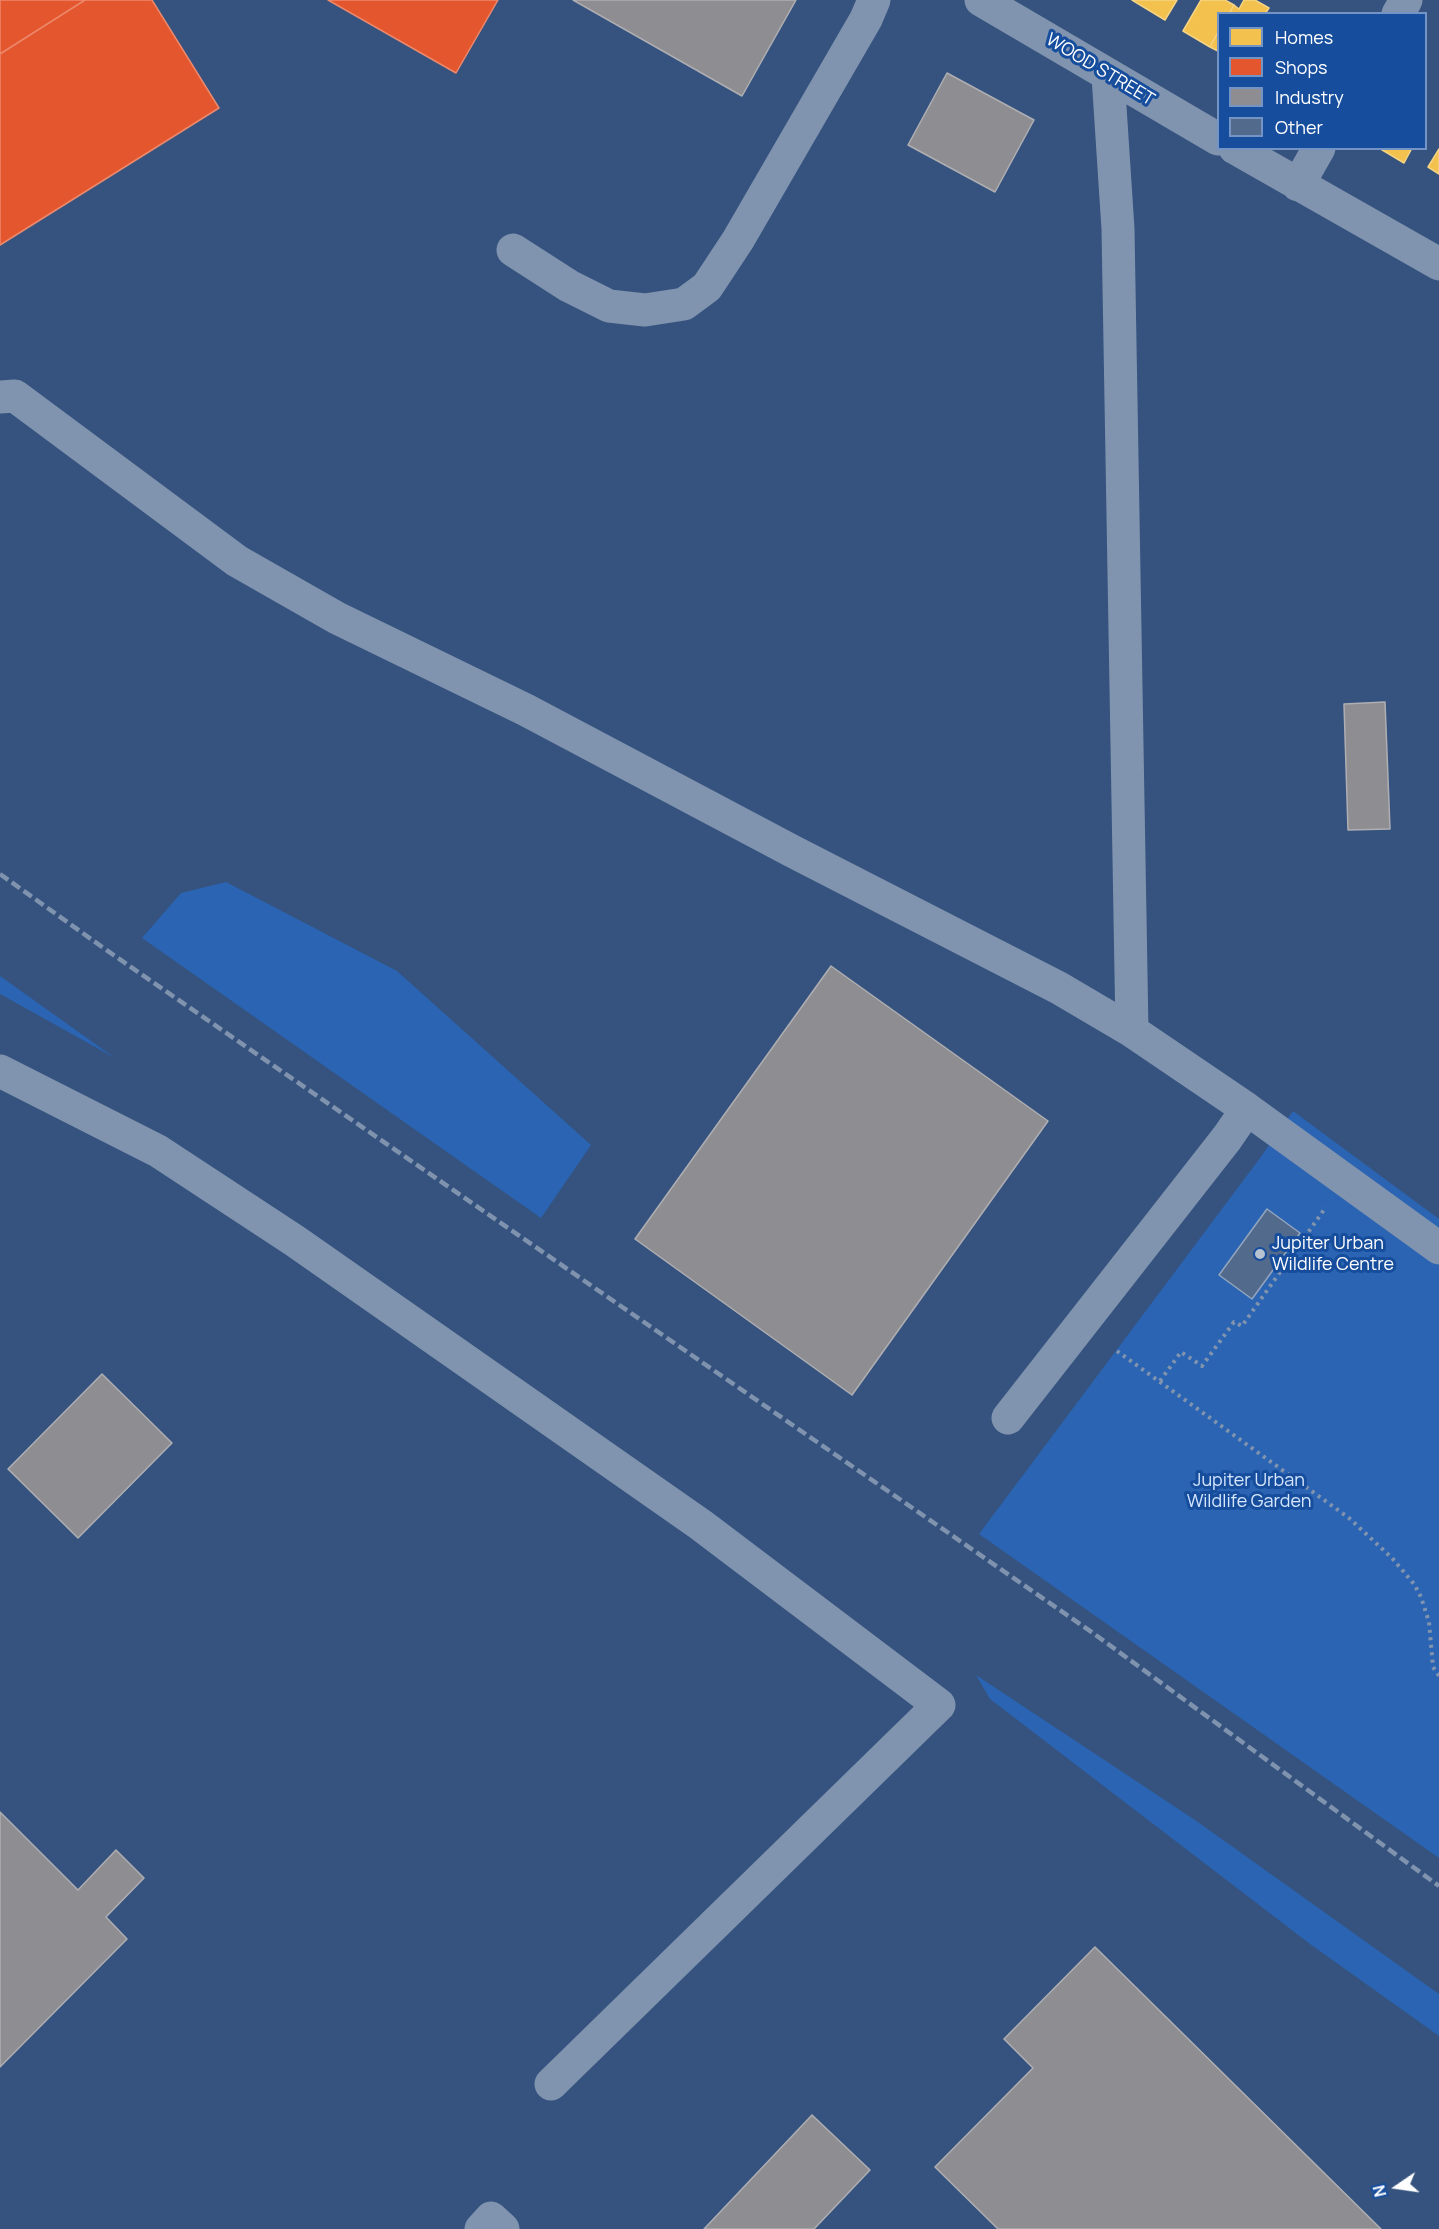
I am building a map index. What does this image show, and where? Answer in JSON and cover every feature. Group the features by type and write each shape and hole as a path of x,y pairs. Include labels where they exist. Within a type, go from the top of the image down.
{"street":[{"path":"513,250 569,286 609,306 645,310 684,304 707,287 738,240 866,19 874,0"},
{"name":"WOOD STREET","path":"997,4 1108,76 1217,138"},
{"path":"1108,76 1118,241 1132,1031"},
{"path":"1238,150 1439,264"},
{"path":"1298,185 1318,150"},
{"path":"0,397 15,396 237,561 337,618 526,710 792,851 1059,988 1132,1031 1247,1109 1439,1248"},
{"path":"0,1071 158,1150 295,1240 701,1525 939,1705 551,2084"},
{"path":"1008,1418 1227,1138 1247,1109"},
{"path":"481,2229 491,2218 503,2229"}],"path":[{"path":"1160,1381 1181,1352 1202,1366 1234,1322 1242,1326 1345,1180"},
{"path":"1117,1351 1349,1518 1392,1558 1414,1584 1421,1598 1428,1622 1433,1667 1439,1676"}],"green space":[{"path":"226,882 397,971 591,1145 541,1218 142,938 181,893"},
{"path":"0,976 115,1058 0,994"},
{"name":"Jupiter Urban Wildlife Garden","path":"1293,1111 1439,1219 1439,1858 979,1534"},
{"path":"976,1675 1195,1820 1439,1994 1439,2036 1310,1944 990,1699"}],"building: Homes":[{"path":"1132,0 1177,0 1165,20"},
{"path":"1201,0 1225,0 1234,5 1230,12 1217,12 1217,34 1210,47 1183,31"},
{"path":"1244,0 1255,0 1269,8 1266,12 1230,12 1234,5 1239,9"},
{"path":"1217,34 1217,50 1210,47"},
{"path":"1439,149 1439,174 1428,167"},
{"path":"1382,150 1411,150 1404,163"}],"building: Shops":[{"path":"0,0 85,0 0,54"},
{"path":"85,0 152,0 219,108 0,245 0,54"},
{"path":"328,0 498,0 456,73"}],"building: Industry":[{"path":"573,0 796,0 742,96"},
{"path":"947,73 1034,120 995,192 908,145"},
{"path":"1385,702 1390,829 1348,830 1344,704"},
{"path":"831,966 1048,1121 852,1395 635,1239"},
{"path":"102,1374 172,1443 78,1538 8,1469"},
{"path":"0,1812 78,1890 116,1850 144,1878 106,1917 127,1939 0,2067"},
{"path":"1095,1947 1381,2229 998,2229 935,2167 1033,2068 1004,2039"},
{"path":"812,2115 870,2170 814,2229 704,2229"}],"building: Other":[{"name":"Jupiter Urban Wildlife Centre","path":"1267,1209 1300,1233 1252,1299 1219,1275"}],"railway":[{"path":"0,874 1093,1633 1439,1886"}],"place":[{"name":"Jupiter Urban Wildlife Centre","path":"1260,1254"}]}
